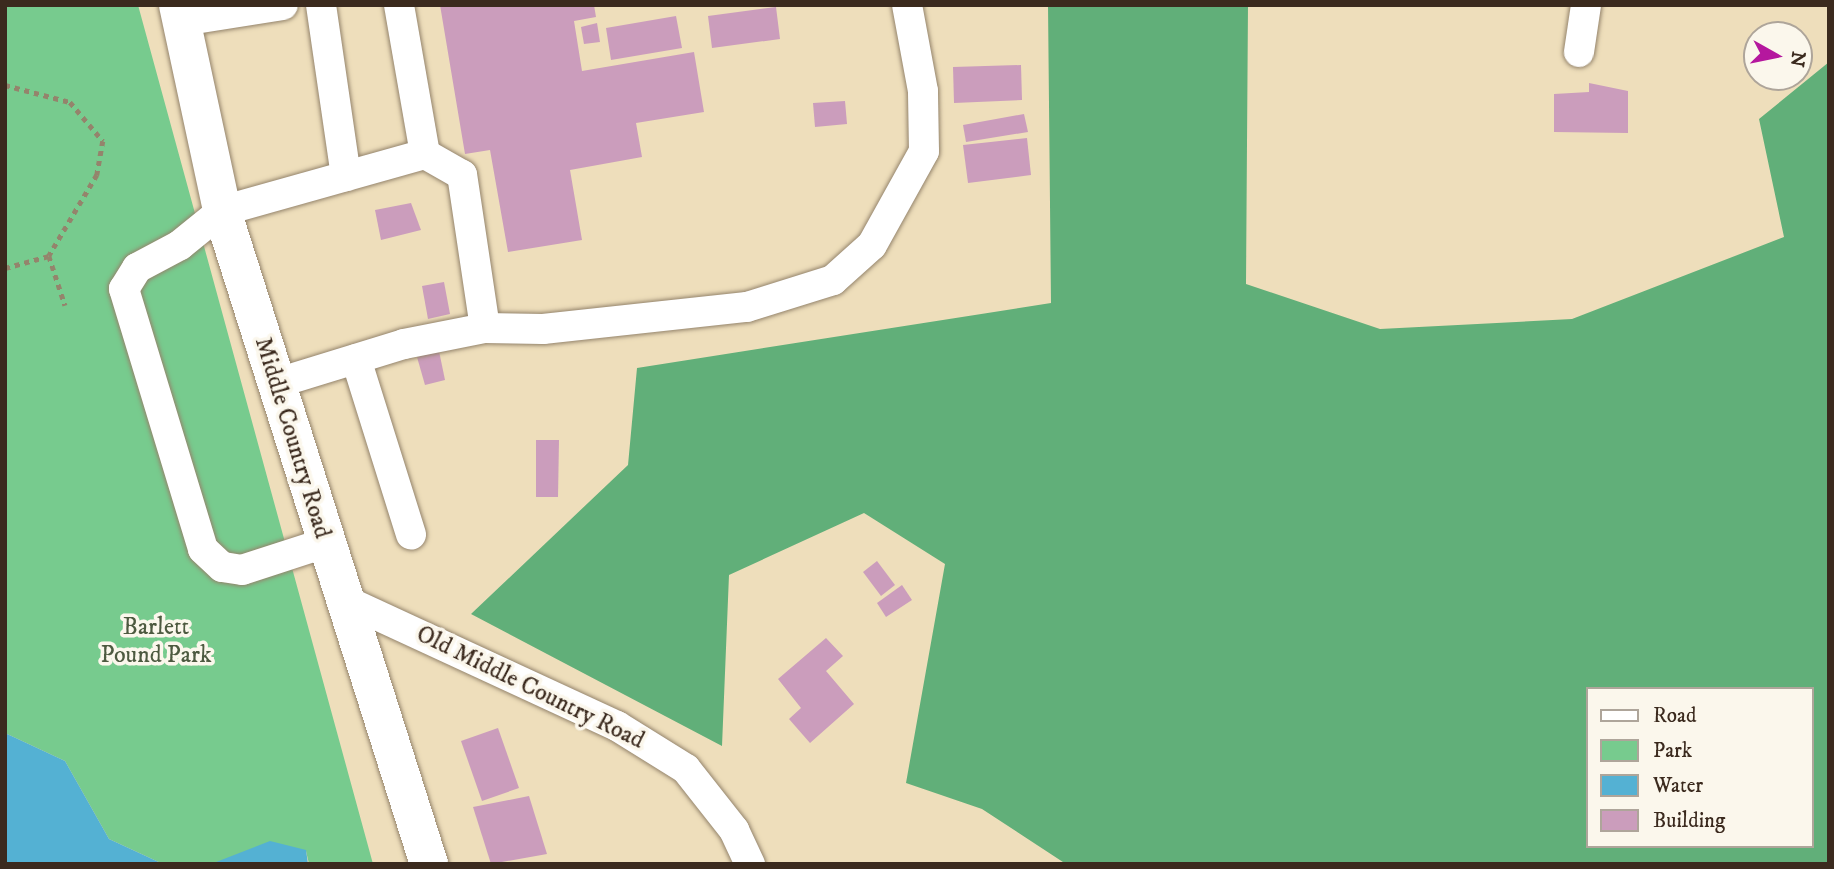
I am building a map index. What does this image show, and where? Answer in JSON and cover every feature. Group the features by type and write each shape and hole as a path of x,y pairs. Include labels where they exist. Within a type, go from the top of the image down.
{"main road":[{"name":"Middle Country Road","path":"179,13 222,211 342,599 429,864"}],"street":[{"path":"179,13 283,5"},
{"path":"321,5 346,176"},
{"path":"399,5 425,154"},
{"path":"274,384 356,359 485,328 543,329 747,307 833,280 872,245 924,151 923,91 907,5"},
{"path":"1579,52 1586,5"},
{"path":"325,543 231,570 215,561 193,533 124,289 136,268 180,245 222,211 425,154 462,176 485,328"},
{"path":"356,359 411,535"},
{"name":"Old Middle Country Road","path":"342,599 617,726 686,769 734,830 750,864"}],"path":[{"path":"5,85 70,102 103,141 97,175 49,256 5,268"},
{"path":"49,256 65,305"}],"green space":[{"name":"Barlett Pound Park","path":"5,5 138,5 373,864 309,864 306,851 236,864 163,864 109,839 65,761 5,733"},
{"path":"1048,5 1248,5 1246,284 1380,329 1572,319 1784,237 1759,119 1793,91 1813,91 1813,75 1829,62 1829,864 1066,864 982,809 906,783 945,564 864,513 729,575 722,746 471,614 628,465 637,368 1051,303"}],"water":[{"path":"5,733 65,761 109,839 163,864 5,864"},
{"path":"270,841 306,850 308,864 211,864"}],"building":[{"path":"440,5 594,5 596,17 574,21 582,71 694,52 704,112 636,123 642,157 570,170 582,240 508,252 490,150 465,154"},
{"path":"776,7 780,39 712,48 708,16"},
{"path":"676,16 682,48 611,60 606,28"},
{"path":"597,23 600,42 584,44 581,27"},
{"path":"1021,65 1022,100 954,103 953,67"},
{"path":"1589,83 1628,91 1628,133 1554,132 1554,94 1589,92"},
{"path":"845,101 847,124 815,127 813,103"},
{"path":"1024,114 1028,132 966,142 963,125"},
{"path":"1027,138 1031,175 968,183 963,145"},
{"path":"411,203 421,230 381,240 375,210"},
{"path":"444,282 450,314 428,319 422,286"},
{"path":"439,351 445,380 425,385 417,357"},
{"path":"536,440 559,440 558,497 536,497"},
{"path":"877,561 895,585 881,596 863,572"},
{"path":"902,585 912,600 886,617 877,603"},
{"path":"826,638 843,656 826,671 854,704 810,743 789,719 801,708 778,679"},
{"path":"498,728 519,788 482,801 461,741"},
{"path":"529,796 547,854 491,864 473,807"}]}
